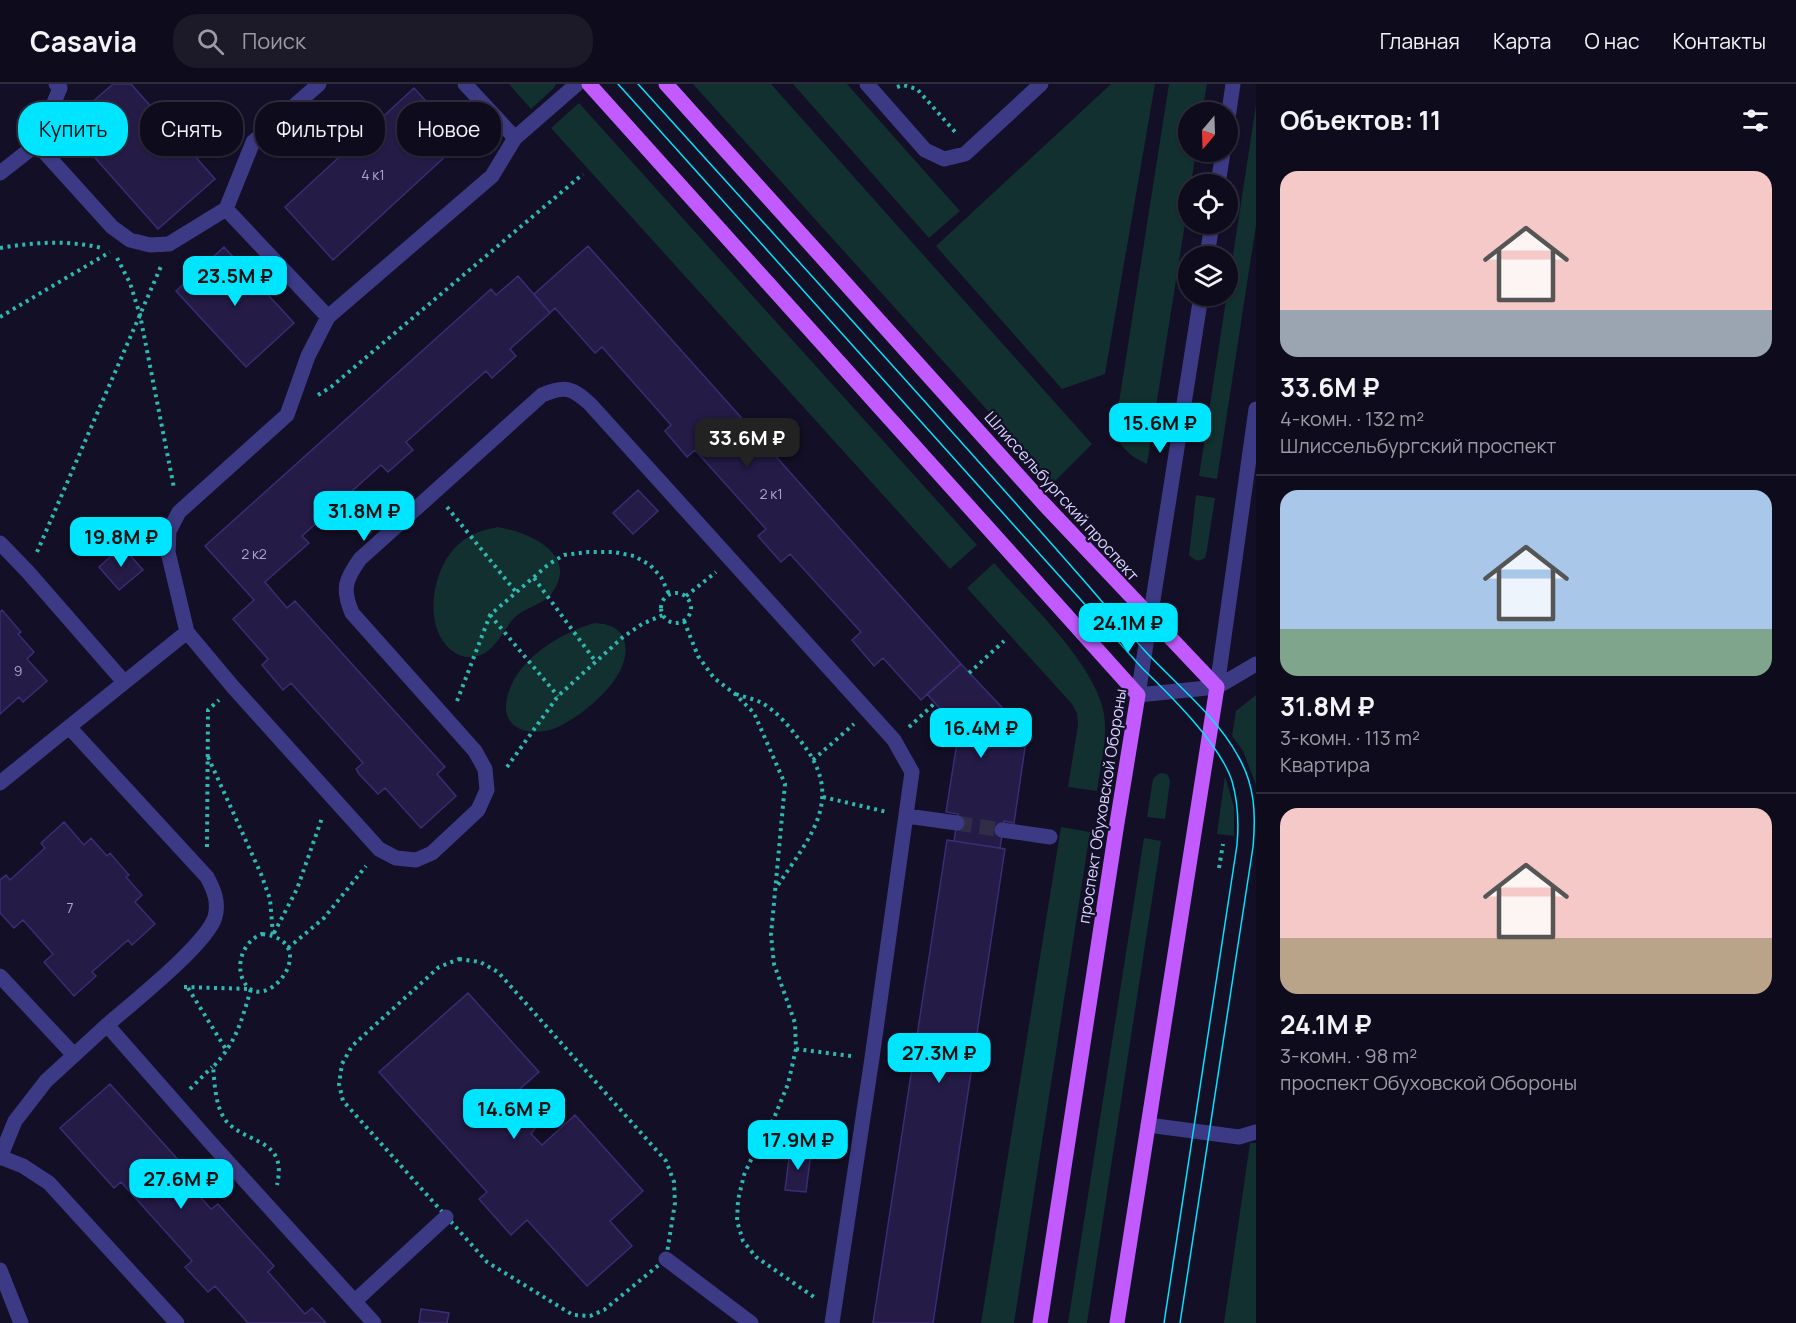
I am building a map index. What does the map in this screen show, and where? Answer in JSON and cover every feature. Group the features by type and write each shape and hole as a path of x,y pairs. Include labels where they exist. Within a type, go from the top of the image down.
{"main road":[{"path":"589,84 1138,695"},
{"name":"Шлиссельбургский проспект","path":"666,84 1043,503 1217,687"},
{"path":"1118,1323 1217,687"},
{"name":"проспект Обуховской Обороны","path":"1040,1323 1138,695"}],"street":[{"path":"54,102 60,88 56,84"},
{"path":"48,156 112,227 130,240 150,245 169,244 226,209 253,142 320,84"},
{"path":"465,84 515,138"},
{"path":"577,84 515,138 492,176 328,317 308,356 287,415 179,512 169,531 168,552 187,632 232,687 379,849 396,858 416,860 432,853 478,810 487,790 485,769 475,751 352,613 345,596 348,576 360,559 542,395 557,388 575,391 590,404 894,740 912,772 872,1058 832,1317"},
{"path":"867,84 925,150 944,159 964,154 1041,84"},
{"path":"1230,102 1233,84"},
{"path":"0,173 22,156"},
{"path":"226,209 328,317"},
{"name":"проспект Обуховской Обороны","path":"1138,695 1199,306"},
{"path":"1217,687 1256,409"},
{"path":"0,543 124,681"},
{"path":"0,783 187,632"},
{"path":"1138,695 1217,687 1256,664"},
{"path":"69,727 207,877 216,896 215,918 203,938 46,1081 15,1121 0,1157 23,1166 49,1183 177,1323"},
{"path":"907,816 957,824"},
{"path":"1002,830 1050,837"},
{"path":"0,976 74,1055"},
{"path":"107,1025 374,1323"},
{"path":"1148,1125 1239,1137 1256,1132"},
{"path":"355,1301 446,1216"},
{"path":"666,1259 751,1323"},
{"path":"0,1270 21,1323"}],"path":[{"path":"881,99 894,88 903,85 917,89 970,149"},
{"path":"287,415 331,387 584,174"},
{"path":"0,248 30,242 62,242 113,250"},
{"path":"113,250 130,283 140,315 179,512"},
{"path":"0,317 113,250"},
{"path":"33,560 165,258"},
{"path":"434,491 516,592"},
{"path":"449,722 490,615 549,564 564,555 614,552 634,556 650,565 661,577 669,594"},
{"path":"686,596 731,560"},
{"path":"534,578 596,662"},
{"path":"678,592 686,596 691,604 690,614 684,621 674,623 665,619 661,610 662,601 669,594 678,592"},
{"path":"490,615 558,696"},
{"path":"487,790 500,776 558,696 642,624 663,615"},
{"path":"684,621 698,656 714,678 754,713 785,784 771,935 774,964 795,1023 796,1049 788,1084 774,1118 744,1175 738,1200 737,1221 743,1241 756,1257 832,1317"},
{"path":"969,673 1004,641"},
{"path":"207,877 208,710 232,687"},
{"path":"735,694 762,703 785,722 804,744 821,777 824,797 818,818 810,837 776,889"},
{"path":"894,740 935,703"},
{"path":"813,760 868,712"},
{"path":"208,756 261,874 270,899 273,935"},
{"path":"273,935 297,890 331,795"},
{"path":"824,797 907,816"},
{"path":"1219,868 1223,844"},
{"path":"288,948 324,918 379,849"},
{"path":"153,985 262,991 273,989 282,980 290,959 288,948 282,940 273,935 262,934 253,937 244,951 241,970 244,981 252,989"},
{"path":"459,959 480,962 498,972 666,1161 674,1182 675,1203 666,1259 604,1310 590,1316 573,1315 487,1262 343,1101 339,1084 342,1064 352,1047 439,967 459,959"},
{"path":"188,987 227,1051"},
{"path":"176,1103 227,1051 236,1036 252,989"},
{"path":"796,1049 872,1058"},
{"path":"213,1066 220,1111 230,1125 264,1144 278,1158 280,1171 277,1188 268,1206"}],"green space":[{"path":"509,84 556,84 531,109"},
{"path":"693,84 771,84 1092,444 1053,483"},
{"path":"793,84 847,84 960,211 929,238"},
{"path":"1111,84 1155,84 1105,374 1062,389 936,246"},
{"path":"1169,84 1207,84 1204,102 1178,102 1178,162 1194,162 1193,174 1178,174 1178,234 1183,234 1181,246 1178,246 1178,267 1147,464 1128,452 1114,434"},
{"path":"579,103 977,545 950,569 551,128"},
{"path":"1256,105 1256,225 1217,479 1199,476 1225,306 1238,306 1238,246 1234,246"},
{"path":"1196,495 1215,498 1205,558 1198,560 1189,555"},
{"path":"498,527 523,534 547,547 555,556 560,567 559,579 548,597 514,618 488,650 477,656 463,656 451,650 442,639 436,626 434,595 437,580 443,565 460,543 478,532"},
{"path":"994,563 1074,654 1098,694 1104,714 1105,733 1097,791 1068,787 1078,725 1077,713 1072,704 967,588"},
{"path":"594,623 616,629 624,640 626,653 616,678 595,702 560,726 551,730 531,732 514,725 506,710 507,698 519,671 553,641"},
{"path":"1256,695 1256,785 1243,751 1232,736 1236,711"},
{"path":"1163,773 1168,775 1170,781 1165,819 1147,817 1153,779"},
{"path":"1225,776 1234,807 1234,836 1217,834"},
{"path":"1061,827 1090,832 1014,1323 981,1323"},
{"path":"1144,838 1161,841 1087,1323 1068,1323"},
{"path":"1250,1143 1256,1143 1256,1323 1224,1323"}],"building":[{"path":"113,84 131,84 147,102 140,102 140,156 195,156 215,179 158,229 93,156 128,156 128,102 92,102"},
{"path":"414,88 427,102 399,102"},
{"path":"397,104 397,156 446,156 333,260 285,207 340,156 385,156 385,115"},
{"path":"588,246 961,664 921,700 883,658 874,666 852,640 861,632 790,554 781,562 758,536 766,529 695,450 687,457 665,431 671,425 602,347 595,353 555,308 550,313 534,294"},
{"path":"224,247 294,323 246,367 176,291"},
{"path":"518,276 550,313 510,349 516,356 492,378 486,371 406,442 413,450 388,472 381,465 302,536 309,543 265,582 287,608 295,601 445,767 437,774 456,796 421,828 385,788 378,794 359,774 356,769 363,763 291,683 283,690 262,665 268,659 233,619 254,600 205,546 491,289 496,295"},
{"path":"638,490 658,511 633,534 613,513"},
{"path":"122,546 143,570 119,590 99,567"},
{"path":"2,610 21,632 18,634 34,652 27,659 47,681 23,702 19,697 0,714 0,612"},
{"path":"961,664 1027,734 1014,823 1004,821 1000,848 954,841 958,814 946,812 959,730 927,694"},
{"path":"64,822 84,845 91,838 107,856 110,853 129,875 126,877 142,895 135,902 155,924 132,945 128,940 92,972 96,976 74,996 44,962 53,954 23,920 14,928 0,913 0,880 6,875 10,880 45,848 41,843"},
{"path":"947,840 1005,849 933,1323 873,1323"},
{"path":"468,993 539,1072 504,1103 510,1111 526,1106 534,1111 538,1119 531,1134 542,1145 575,1115 643,1191 610,1221 632,1246 587,1286 527,1220 511,1235 479,1199 487,1192 379,1072"},
{"path":"110,1084 181,1163 175,1169 211,1209 218,1204 274,1266 268,1272 305,1314 312,1308 326,1323 248,1323 215,1286 208,1292 185,1267 192,1261 121,1182 114,1188 60,1128"},
{"path":"789,1134 813,1137 812,1151 787,1147"},
{"path":"790,1150 811,1152 806,1192 785,1190"},
{"path":"421,1309 449,1313 447,1323 419,1323"}],"tunnel":[{"path":"957,823 1002,830"}],"tram line":[{"path":"618,84 1142,668 1193,721 1206,736 1226,767 1232,781 1237,805 1237,845 1164,1323"},
{"path":"638,84 975,458 1145,651 1208,715 1229,742 1244,767 1253,800 1253,847 1180,1323"}]}
